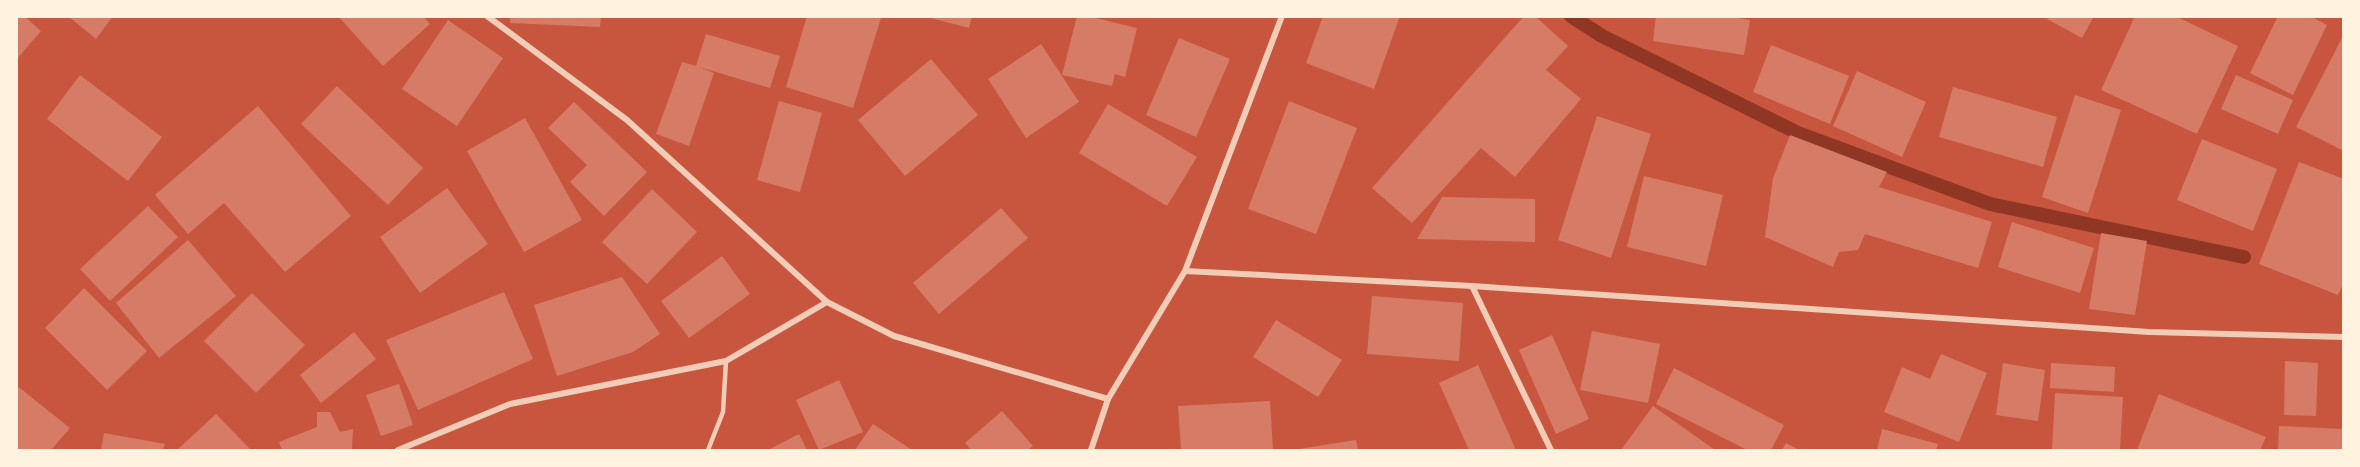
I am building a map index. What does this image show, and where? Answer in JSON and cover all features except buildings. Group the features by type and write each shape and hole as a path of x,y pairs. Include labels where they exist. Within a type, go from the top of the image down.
{"street":[{"path":"487,16 627,120 826,303 894,336 1108,399"},
{"path":"1091,450 1108,399 1185,271 1282,16"},
{"path":"1185,271 1472,286 2149,332 2343,337"},
{"path":"1472,286 1551,450"},
{"path":"398,450 510,404 726,361 826,303"}],"lane":[{"path":"708,450 723,411 726,361"}],"waterway":[{"path":"1571,16 1602,36 1798,133 1990,204 2244,257"}]}
